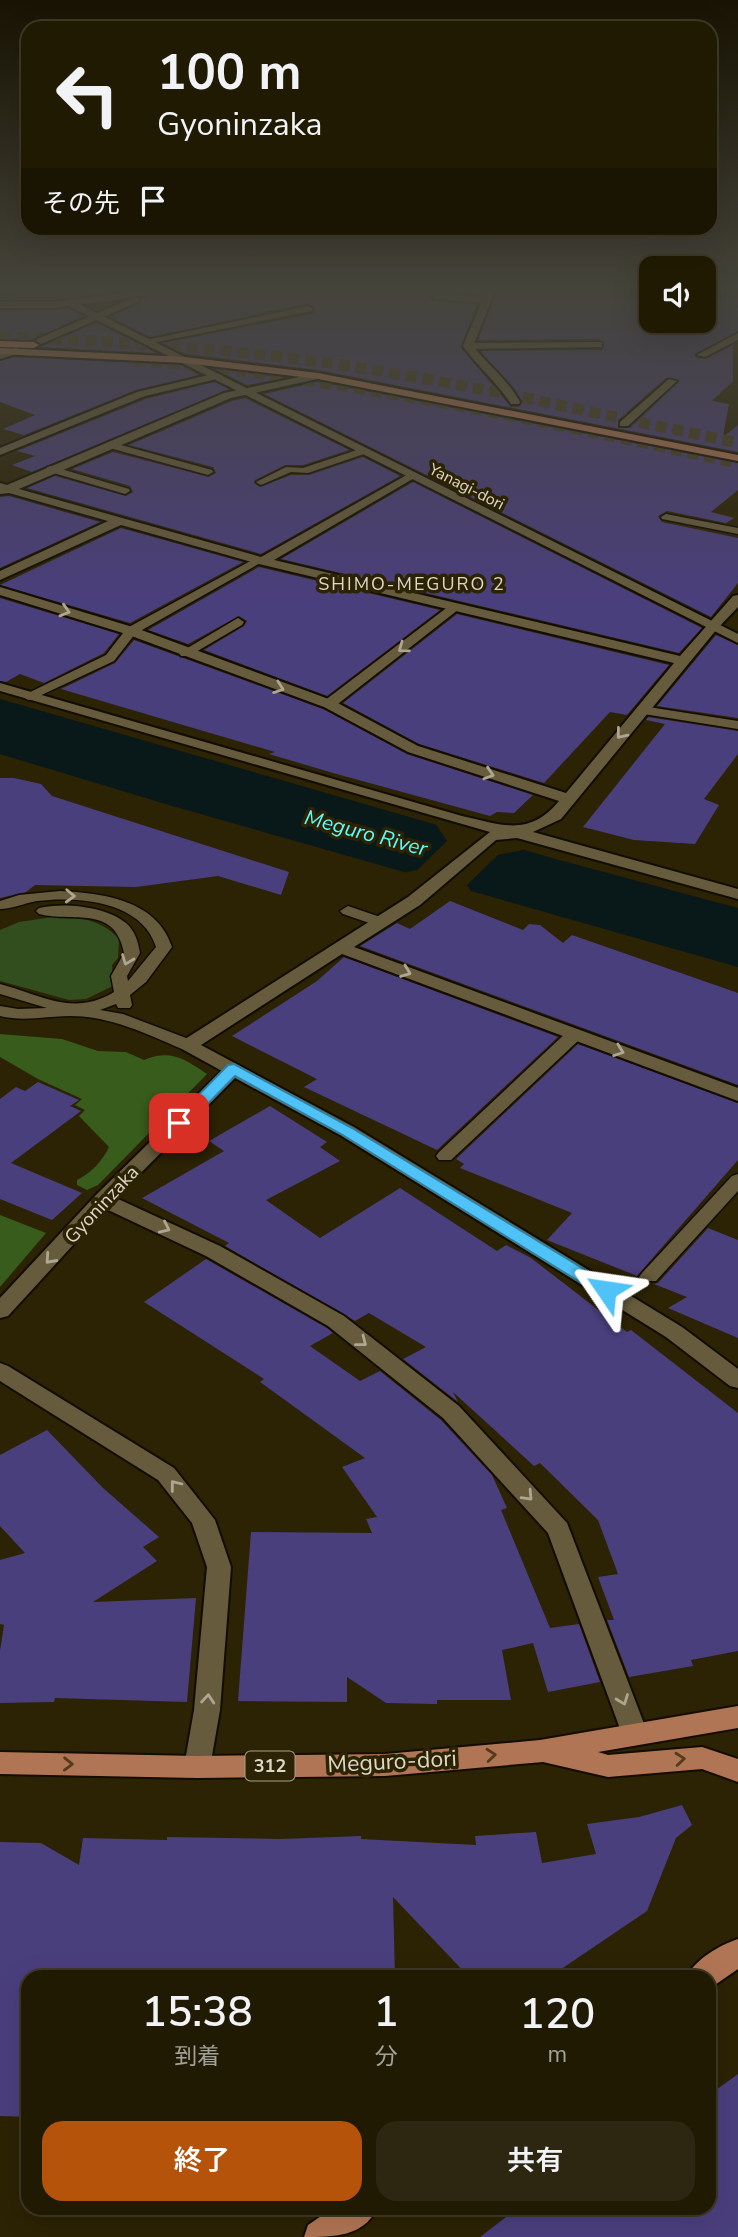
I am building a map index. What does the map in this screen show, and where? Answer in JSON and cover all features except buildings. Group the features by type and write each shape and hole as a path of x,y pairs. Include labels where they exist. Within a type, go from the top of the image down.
{"main road":[{"path":"407,393 738,458"},
{"path":"509,400 531,405"},
{"path":"558,410 738,447"},
{"name":"Meguro-dori","path":"0,1763 197,1767 385,1765 540,1751 738,1717"},
{"path":"540,1751 608,1766 702,1758 738,1770"},
{"path":"712,1970 738,1952"},
{"path":"320,2237 351,2215"}],"street":[{"path":"0,452 144,393"},
{"path":"3,490 235,393"},
{"name":"Yanagi-dori","path":"251,393 738,639"},
{"path":"509,393 509,400"},
{"path":"261,561 412,475"},
{"path":"3,490 261,561 684,661"},
{"path":"0,576 119,521"},
{"path":"0,591 131,631 330,704 413,749 570,799"},
{"path":"188,1045 436,885 492,836 512,834 546,822 570,799 712,626 738,600"},
{"path":"0,687 512,834 544,839 738,894"},
{"path":"342,948 738,1095"},
{"path":"188,1045 346,1131 674,1332 738,1380"},
{"name":"Gyoninzaka","path":"0,1311 103,1200 234,1069"},
{"path":"103,1200 213,1251 336,1321 451,1412 558,1529 635,1734"},
{"path":"0,1371 166,1475 202,1520 219,1567 207,1710 197,1767"}],"lane":[{"path":"624,424 658,393"},
{"path":"110,445 208,472"},
{"path":"261,482 290,469 304,471 363,451"},
{"path":"51,469 125,491"},
{"path":"666,517 738,531"},
{"path":"28,696 110,657 131,631 261,561"},
{"path":"330,704 457,606"},
{"path":"185,653 239,622"},
{"path":"642,710 738,725"},
{"path":"0,1011 26,1014 73,1011 103,1004 122,996 145,976 164,947 156,928 143,916 96,898 65,895 31,898 3,905"},
{"path":"44,911 94,914 112,922 128,935 132,953 119,976 125,1008 139,1024"},
{"path":"348,911 382,922"},
{"path":"0,989 73,1011 101,1014 139,1024 188,1045"},
{"path":"445,1156 574,1035"},
{"path":"649,1277 738,1180"}],"green space":[{"path":"60,916 92,922 106,928 119,939 118,958 112,965 113,986 86,999 69,1000 0,981 0,930 19,922"},
{"path":"0,1034 62,1039 98,1051 126,1052 144,1060 162,1055 177,1057 207,1074 98,1185 87,1190 77,1185 77,1180 96,1166 109,1147 79,1116 85,1110 75,1105 82,1099 38,1079 0,1057"},
{"path":"0,1215 46,1233 0,1287"}],"water":[{"name":"Meguro River","path":"0,699 559,860 738,908 738,967 169,805 0,754"}],"pier":[{"path":"433,820 532,848 498,855 467,885 472,893 403,873 417,870 447,841"}],"tunnel":[{"path":"388,393 513,416 738,463"},
{"path":"501,393 738,443"}],"district":[{"name":"SHIMO-MEGURO 2","path":"412,584"}],"route":[{"path":"179,1123 234,1069 346,1131 606,1290"}]}
